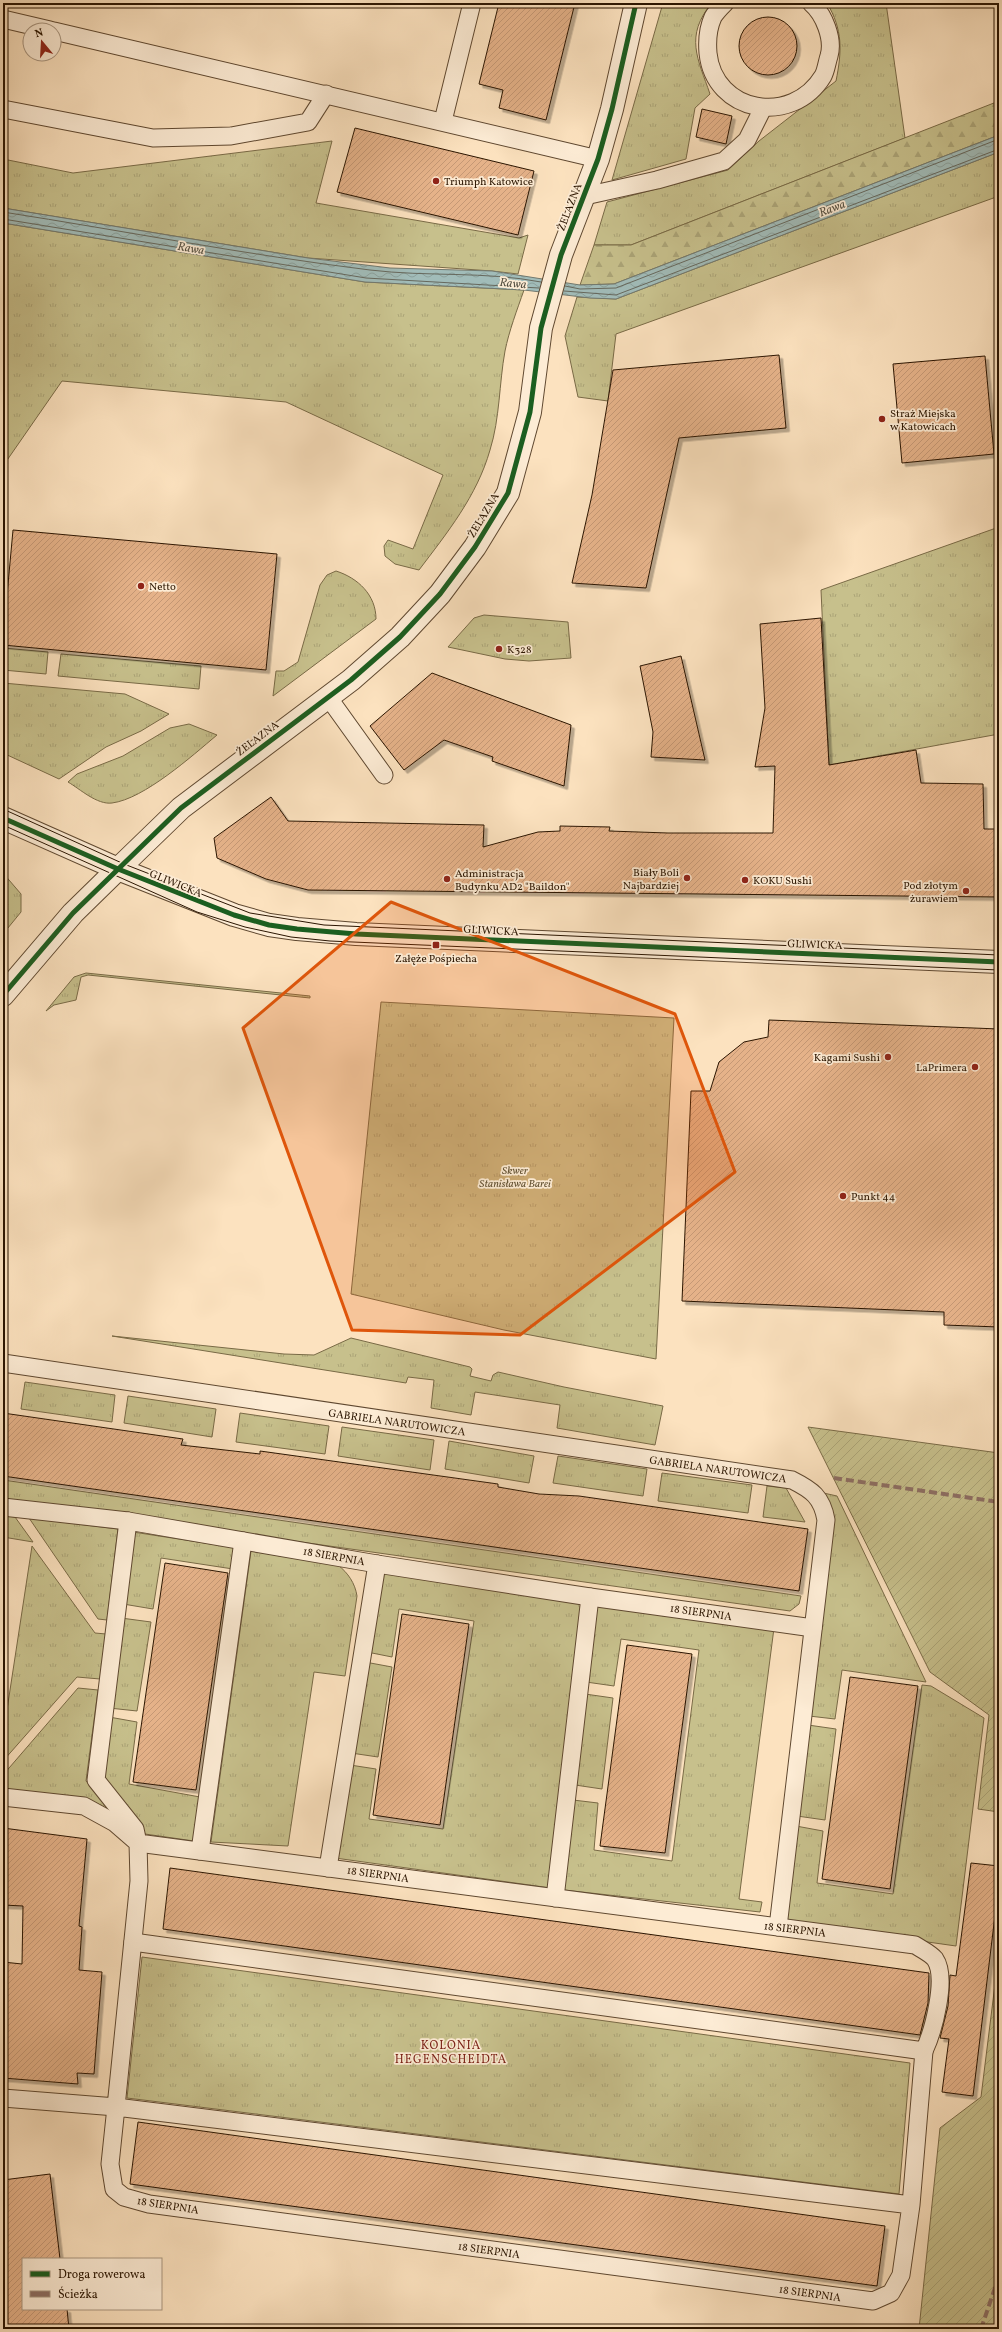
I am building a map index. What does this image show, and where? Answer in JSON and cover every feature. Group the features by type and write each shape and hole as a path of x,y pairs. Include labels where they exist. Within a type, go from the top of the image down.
{"street":[{"name":"ŻELAZNA","path":"3,996 73,913 181,808 328,697 400,637 440,594 475,547 508,493 530,412 541,328 561,255 598,159 612,109 636,3"},
{"name":"GLIWICKA","path":"3,818 118,869 227,912 269,925 356,934 999,962"}],"lane":[{"path":"443,121 472,3"},
{"path":"725,3 713,17 706,41 709,65 721,86 739,101 762,108 787,105 808,94 823,75 830,52 827,28 816,7 811,3"},
{"path":"3,19 22,23"},
{"path":"62,33 443,121 598,159"},
{"path":"3,109 153,138 231,136 308,122 326,94"},
{"path":"585,196 657,180 724,161 747,140 762,108"},
{"path":"328,697 384,775"},
{"name":"GABRIELA NARUTOWICZA","path":"3,1363 792,1480 809,1489 823,1504 826,1520 813,1628"},
{"name":"18 SIERPNIA","path":"3,1507 128,1521 377,1564 590,1597 813,1628"},
{"name":"18 SIERPNIA","path":"128,1521 96,1780 135,1829 138,1843 139,1881 110,2164 114,2189 124,2197 149,2204 873,2301 891,2293 901,2275 911,2205 924,2051 935,2022 939,1980 939,1969 934,1959 915,1945 138,1843"},
{"path":"200,1851 243,1541"},
{"path":"328,1868 377,1564"},
{"path":"555,1898 590,1597"},
{"path":"778,1927 813,1628"},
{"path":"3,1796 84,1806 115,1823 138,1843"},
{"path":"133,1942 924,2051"},
{"path":"3,2098 116,2107 911,2205"}],"highlighted area":[{"path":"391,902 675,1014 735,1172 520,1335 352,1330 243,1028"}],"green space":[{"path":"663,3 712,3 703,15 698,26 696,37 698,59 710,94 695,108 686,159 612,180"},
{"path":"827,3 886,3 905,138 631,245 594,245 607,202 728,170 759,141 836,81 840,41 836,22"},
{"path":"999,101 999,135 614,284 580,285 594,245 631,245"},
{"path":"332,141 316,203 519,238 528,235 518,274 308,258 3,208 3,159 73,173"},
{"path":"999,152 999,196 616,334 608,401 578,397 565,336 577,297 616,299"},
{"path":"3,223 365,282 524,290 513,320 507,343 503,363 496,426 484,467 460,513 419,570 395,564 385,556 384,546 388,540 413,549 443,475 286,402 62,381 3,466"},
{"path":"999,527 999,734 829,765 821,590"},
{"path":"336,571 352,578 369,595 373,602 376,619 273,696 276,671 284,671 298,662 320,585 327,575"},
{"path":"484,615 568,622 571,658 529,661 505,659 448,647 474,618"},
{"path":"3,648 48,652 46,674 3,670"},
{"path":"61,654 201,666 199,689 58,676"},
{"path":"3,683 125,694 169,714 141,731 106,747 59,779 3,753"},
{"path":"189,724 217,735 167,775 138,794 125,800 112,803 100,802 68,782 77,774 123,756 170,728"},
{"path":"3,873 21,894 21,912 3,934"},
{"path":"86,973 310,996 310,998 88,975 81,977 76,1000 54,1005 46,1011 74,977"},
{"name":"Skwer Stanisława Barei","path":"381,1002 674,1018 656,1359 504,1330 351,1294"},
{"path":"112,1336 284,1354 314,1355 351,1338 470,1367 472,1369 470,1376 491,1381 493,1375 498,1372 564,1387 663,1406 655,1445 557,1428 560,1405 475,1392 471,1415 431,1408 434,1380 408,1377 406,1383"},
{"path":"3,1375 7,1377 4,1405 3,1404"},
{"path":"25,1382 115,1395 112,1422 21,1409"},
{"path":"128,1396 216,1409 212,1437 124,1423"},
{"path":"240,1413 329,1426 325,1454 236,1442"},
{"path":"342,1427 434,1440 430,1470 338,1456"},
{"path":"808,1427 999,1453 999,1812 978,1809 989,1715 930,1672"},
{"path":"449,1441 534,1456 529,1483 445,1469"},
{"path":"558,1456 647,1469 643,1496 553,1483"},
{"path":"662,1473 752,1485 748,1513 658,1501"},
{"path":"3,1480 801,1596 799,1604 790,1611 3,1500"},
{"path":"767,1486 786,1488 805,1522 763,1517"},
{"path":"819,1492 837,1496 926,1682 842,1670 835,1719 809,1716"},
{"path":"3,1515 15,1517 33,1542 3,1537"},
{"path":"29,1518 118,1529 107,1620 98,1619"},
{"path":"133,1532 237,1548 233,1569 161,1558 153,1609 123,1604"},
{"path":"32,1546 95,1633 106,1634 100,1679 77,1677 3,1761 3,1736"},
{"path":"251,1551 338,1565 345,1571 355,1587 357,1596 345,1676 314,1672 288,1846 211,1842"},
{"path":"380,1572 584,1602 551,1888 335,1858 350,1765 376,1769 369,1819 443,1829 474,1621 399,1609 392,1657 367,1652"},
{"path":"594,1602 774,1628 739,1899 762,1902 760,1912 564,1890 573,1800 598,1803 594,1850 672,1861 699,1650 621,1639 614,1686 586,1682"},
{"path":"121,1618 151,1622 137,1711 109,1708"},
{"path":"365,1662 392,1667 378,1757 351,1753"},
{"path":"922,1685 931,1686 984,1718 956,1946 786,1922 796,1826 823,1831 817,1883 893,1894"},
{"path":"78,1688 98,1690 86,1781 120,1819 3,1792 3,1775"},
{"path":"585,1694 613,1698 602,1789 575,1785"},
{"path":"109,1717 137,1722 129,1784 200,1797 194,1841 145,1834 142,1825 102,1778"},
{"path":"808,1725 836,1729 825,1820 797,1816"},
{"path":"999,1952 999,2329 919,2329 940,2128 981,2097"},
{"path":"142,1957 910,2063 899,2194 127,2098"}],"water":[{"name":"Rawa","path":"999,135 999,152 616,299 590,298 524,290 365,282 3,223 3,208 308,258 390,268 492,271 580,285 614,284"}],"building":[{"path":"499,3 575,3 546,120 499,108 503,90 479,84"},
{"path":"768,17 779,19 792,30 795,35 797,46 795,57 784,70 779,73 768,75 757,73 744,62 741,57 739,46 741,35 752,22 757,19"},
{"path":"702,109 732,116 726,144 696,137"},
{"name":"Triumph Katowice","path":"355,128 534,171 518,235 337,192"},
{"path":"779,355 786,428 679,438 646,588 572,583 592,495 613,370"},
{"path":"985,356 994,454 902,463 893,364"},
{"name":"Netto","path":"13,530 277,554 266,670 3,645 3,617 5,617"},
{"path":"821,618 829,765 916,750 921,783 983,784 984,829 999,829 999,897 308,890 266,879 217,858 214,838 271,797 288,821 484,825 483,847 538,832 560,831 560,826 610,827 609,831 668,833 773,833 775,766 755,767 765,708 760,624"},
{"path":"681,656 705,760 651,757 653,732 640,666"},
{"path":"432,673 571,725 564,786 492,761 493,757 444,740 404,770 370,726"},
{"name":"Punkt 44","path":"769,1020 999,1029 999,1327 944,1325 944,1312 682,1301 691,1091 710,1091 719,1062 744,1042 768,1037"},
{"path":"3,1413 183,1439 181,1445 260,1454 260,1451 498,1484 498,1487 539,1494 579,1496 808,1529 799,1591 3,1476"},
{"path":"165,1563 228,1573 196,1790 133,1782"},
{"path":"402,1614 469,1624 440,1825 373,1815"},
{"path":"627,1645 692,1654 665,1853 600,1846"},
{"path":"850,1677 918,1686 890,1889 822,1879"},
{"path":"3,1828 87,1839 79,1926 82,1927 79,1970 102,1972 94,2074 77,2073 78,2084 3,2078 3,1962 22,1964 23,1906 3,1905"},
{"path":"971,1863 999,1866 999,1899 997,1899 973,2096 942,2092 949,2039 940,2038 948,2006 950,1975 956,1976"},
{"path":"170,1868 929,1973 928,2003 920,2035 163,1929"},
{"path":"138,2122 885,2226 877,2286 130,2184"},
{"path":"50,2174 60,2258 22,2258 22,2310 67,2310 69,2329 8,2329 3,2291 3,2180"}],"tram line":[{"path":"3,809 124,864 250,913 324,925 999,955"},
{"path":"3,825 197,912 245,927 291,937 330,941 999,970"}],"marked path":[{"path":"834,1478 999,1502"},
{"path":"981,2329 999,2276"}],"cycle path":[{"path":"3,995 73,913 181,808 351,680 400,637 440,594 475,547 508,493 530,412 541,328 561,255 598,159 612,109 636,3"},
{"path":"3,818 118,869 234,915 269,925 356,934 999,962"}],"place":[{"name":"Triumph Katowice","path":"436,181"},
{"name":"Straż Miejska w Katowicach","path":"882,419"},
{"name":"Netto","path":"141,586"},
{"name":"K328","path":"499,649"},
{"name":"Biały Boli Najbardziej","path":"687,878"},
{"name":"Administracja Budynku AD2 \"Baildon\"","path":"447,879"},
{"name":"KOKU Sushi","path":"745,880"},
{"name":"Pod złotym żurawiem","path":"966,891"},
{"name":"Załęże Pośpiecha","path":"436,945"},
{"name":"Kagami Sushi","path":"888,1057"},
{"name":"LaPrimera","path":"975,1067"},
{"name":"Punkt 44","path":"843,1196"}],"district":[{"name":"KOLONIA HEGENSCHEIDTA","path":"451,2052"}]}
